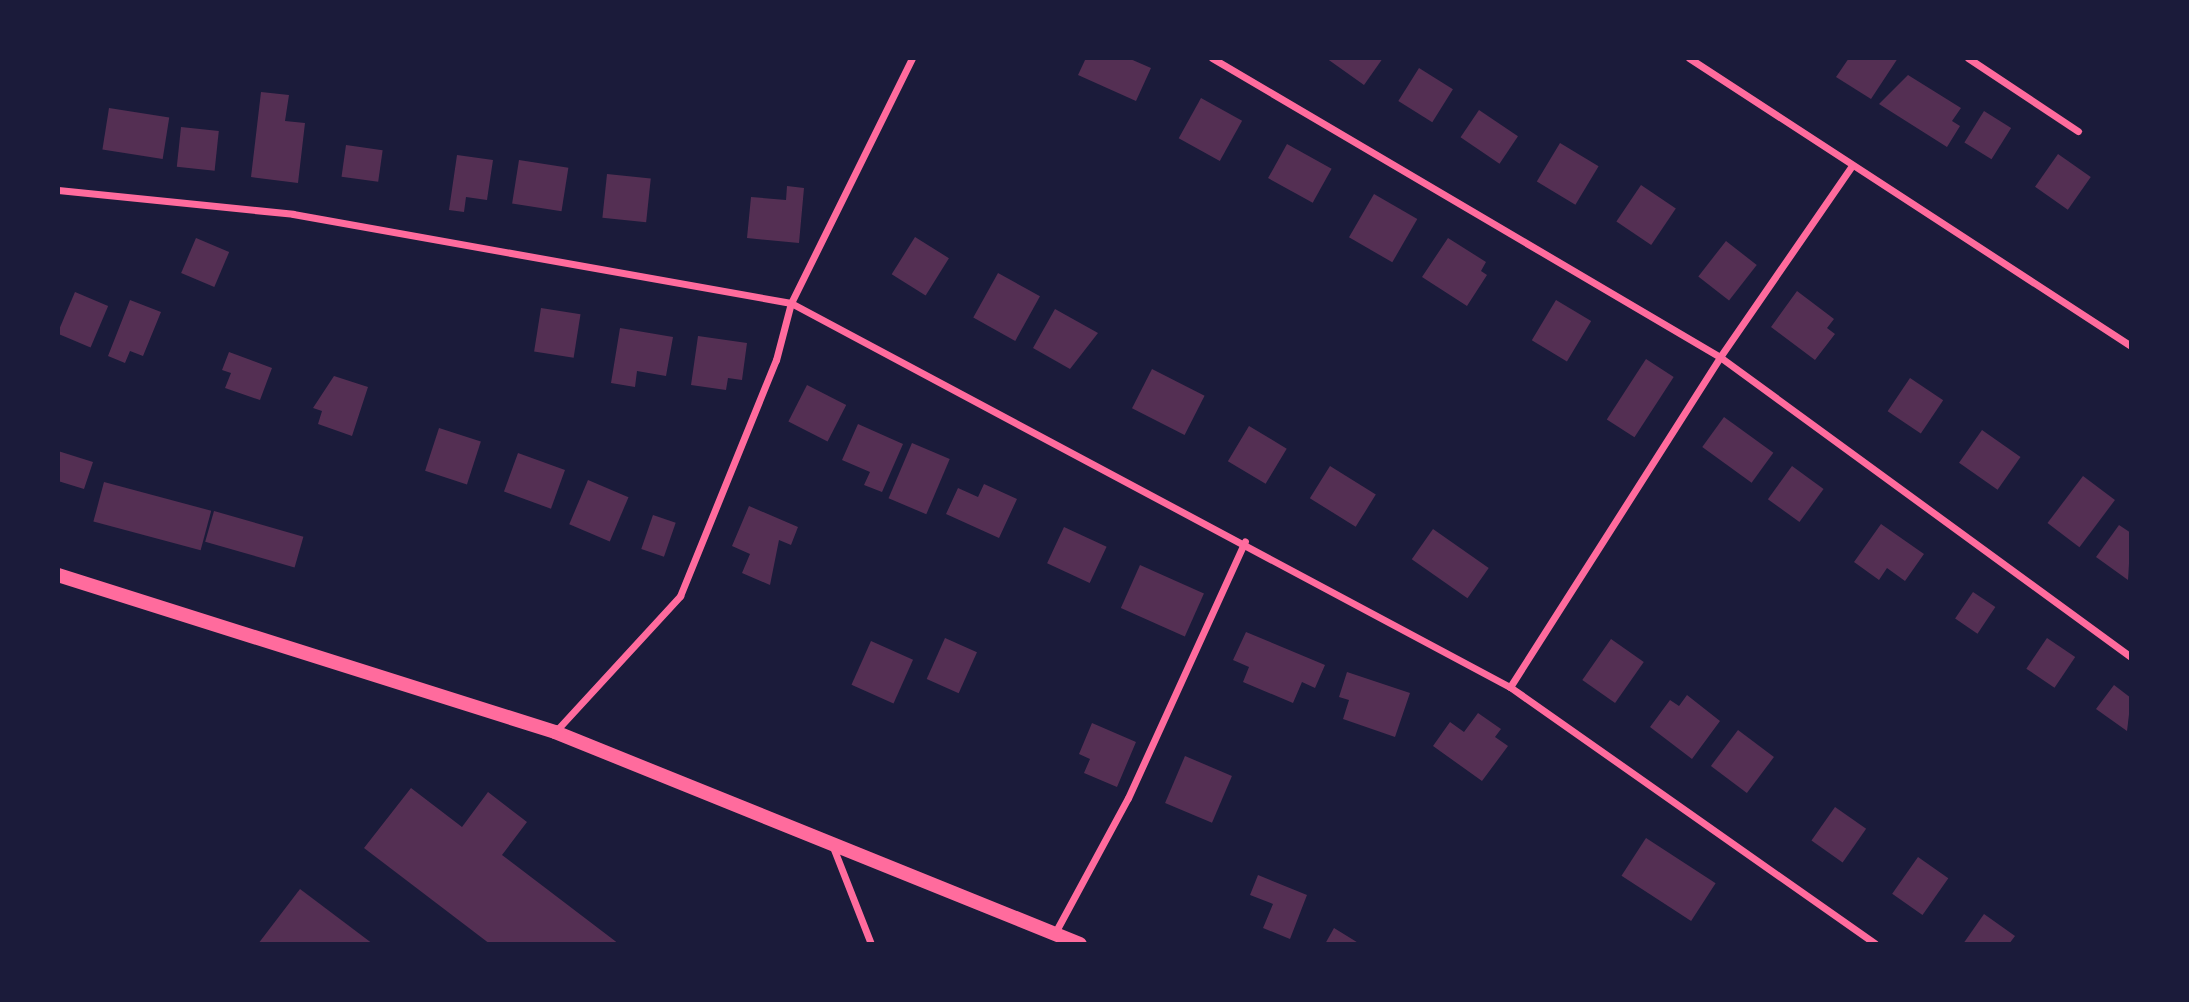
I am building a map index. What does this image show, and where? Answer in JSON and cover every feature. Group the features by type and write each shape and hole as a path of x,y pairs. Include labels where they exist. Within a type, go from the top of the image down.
{"main road":[{"path":"58,575 555,732 1056,931 1080,944"}],"street":[{"path":"555,732 680,596 776,360 791,303 912,58"},
{"path":"1212,58 1720,357 2131,657"},
{"path":"1689,58 2131,346"},
{"path":"1968,58 2078,131"},
{"path":"1510,687 1720,357 1853,166"},
{"path":"58,190 293,214 791,303 1245,541 1510,687 1875,944"},
{"path":"1056,931 1128,797 1245,541"},
{"path":"831,843 871,944"}],"building":[{"path":"1086,58 1128,58 1151,68 1136,101 1078,75"},
{"path":"1326,58 1383,58 1364,85"},
{"path":"1849,58 1898,58 1871,99 1836,77"},
{"path":"1419,68 1453,89 1432,122 1398,101"},
{"path":"1908,75 1961,108 1952,121 1960,126 1947,147 1879,104"},
{"path":"261,92 289,95 285,121 305,123 298,183 251,177"},
{"path":"1201,98 1242,121 1220,161 1179,138"},
{"path":"109,108 169,118 163,159 102,149"},
{"path":"1479,110 1518,136 1500,164 1461,137"},
{"path":"1984,111 2011,128 1992,159 1964,142"},
{"path":"181,127 219,131 215,171 177,167"},
{"path":"1560,143 1599,166 1575,205 1537,182"},
{"path":"1287,144 1332,169 1313,203 1268,178"},
{"path":"346,145 383,150 378,182 342,177"},
{"path":"2058,154 2091,177 2068,210 2035,187"},
{"path":"457,155 493,160 487,200 466,197 464,212 449,210"},
{"path":"519,160 568,168 562,211 512,203"},
{"path":"607,174 651,179 646,222 602,218"},
{"path":"1641,185 1676,208 1651,245 1616,221"},
{"path":"787,186 804,188 799,243 747,238 751,197 786,200"},
{"path":"1374,194 1417,219 1392,262 1349,237"},
{"path":"915,237 949,258 926,296 892,274"},
{"path":"196,238 229,252 214,287 181,273"},
{"path":"1448,238 1486,262 1481,271 1487,275 1467,306 1422,277"},
{"path":"1726,241 1757,265 1729,300 1698,276"},
{"path":"998,273 1040,296 1015,341 973,318"},
{"path":"1797,291 1834,319 1827,328 1835,334 1815,360 1771,327"},
{"path":"75,292 108,306 91,347 58,334"},
{"path":"130,300 161,312 143,356 130,351 125,363 108,356"},
{"path":"1556,300 1591,321 1567,361 1532,340"},
{"path":"541,308 581,314 574,358 534,351"},
{"path":"1055,309 1098,333 1070,369 1033,348"},
{"path":"620,328 673,337 666,376 637,371 635,387 611,383"},
{"path":"698,336 747,343 742,380 728,378 726,390 691,385"},
{"path":"229,352 272,368 260,400 225,388 231,373 222,370"},
{"path":"1646,359 1674,377 1634,437 1607,419"},
{"path":"1152,369 1205,396 1185,435 1132,408"},
{"path":"334,376 368,387 352,436 318,424 322,411 313,408"},
{"path":"1910,378 1943,400 1921,434 1888,411"},
{"path":"807,385 846,405 828,442 788,422"},
{"path":"1724,417 1773,453 1752,483 1702,447"},
{"path":"858,424 903,444 882,492 864,485 870,472 842,460"},
{"path":"1249,426 1287,449 1266,484 1228,461"},
{"path":"439,428 481,442 467,484 425,471"},
{"path":"1982,430 2021,457 1998,490 1959,463"},
{"path":"912,443 950,459 926,514 889,498"},
{"path":"58,451 93,462 84,489 58,481"},
{"path":"518,453 565,470 551,509 504,492"},
{"path":"1330,466 1376,495 1356,527 1310,498"},
{"path":"1792,466 1824,489 1799,522 1768,499"},
{"path":"2083,476 2115,500 2079,547 2047,523"},
{"path":"588,480 629,497 610,541 569,524"},
{"path":"104,482 211,511 201,550 93,522"},
{"path":"984,484 1017,499 999,538 946,514 958,488 978,497"},
{"path":"749,506 798,527 791,545 779,540 770,585 742,573 750,554 732,546"},
{"path":"214,511 303,537 295,567 205,542"},
{"path":"653,515 676,523 664,557 641,549"},
{"path":"1881,524 1924,554 1905,581 1887,568 1879,580 1854,562"},
{"path":"2119,525 2131,533 2128,580 2096,557"},
{"path":"1064,527 1107,547 1090,583 1047,563"},
{"path":"1433,529 1489,568 1467,598 1412,559"},
{"path":"1140,565 1204,593 1185,636 1121,608"},
{"path":"1973,592 1995,607 1977,634 1955,619"},
{"path":"1246,632 1325,665 1315,688 1302,682 1293,703 1243,682 1249,667 1233,660"},
{"path":"945,638 977,652 959,693 927,679"},
{"path":"2047,638 2075,657 2054,688 2026,669"},
{"path":"1611,639 1644,662 1615,703 1582,680"},
{"path":"871,641 913,660 893,704 851,685"},
{"path":"1347,672 1410,693 1395,737 1343,719 1349,700 1339,697"},
{"path":"2114,685 2131,698 2127,731 2096,709"},
{"path":"1687,695 1720,721 1692,759 1650,727 1670,700 1679,706"},
{"path":"1478,713 1501,729 1495,737 1508,746 1482,781 1433,746 1450,722 1464,732"},
{"path":"1092,723 1136,742 1117,787 1084,773 1090,759 1079,754"},
{"path":"1738,730 1774,757 1747,793 1711,766"},
{"path":"1185,756 1232,776 1212,823 1165,803"},
{"path":"411,788 462,827 488,792 527,822 502,855 619,944 490,944 364,848"},
{"path":"1835,807 1866,829 1843,862 1811,841"},
{"path":"1646,838 1716,883 1691,921 1621,876"},
{"path":"1918,857 1948,878 1922,915 1892,894"},
{"path":"1258,875 1307,895 1290,939 1263,928 1273,904 1250,895"},
{"path":"300,889 373,944 258,944"},
{"path":"1984,914 2015,936 2009,944 1963,944"},
{"path":"1334,928 1360,944 1325,944"}]}
